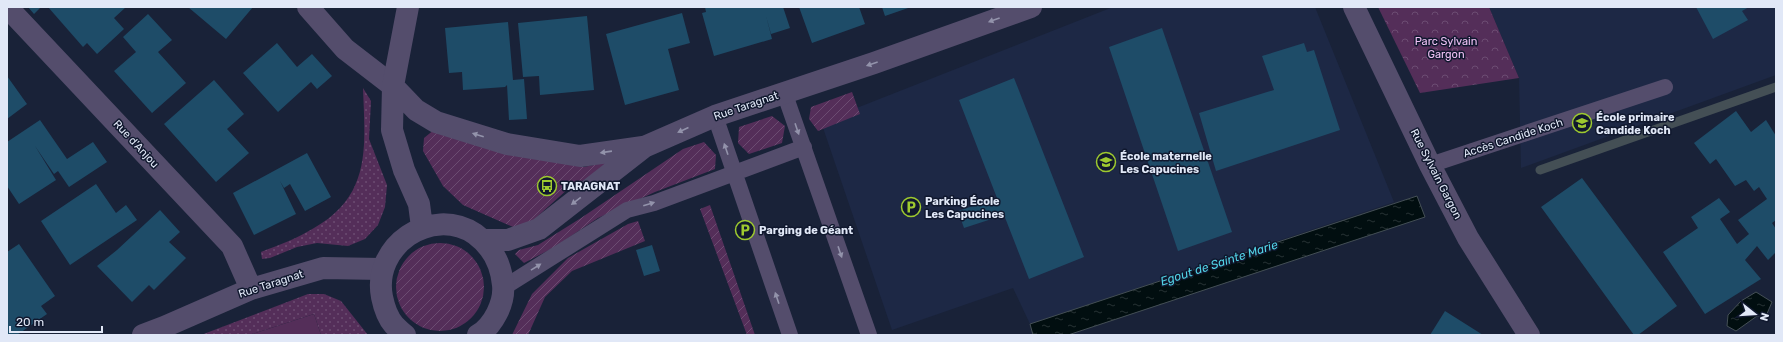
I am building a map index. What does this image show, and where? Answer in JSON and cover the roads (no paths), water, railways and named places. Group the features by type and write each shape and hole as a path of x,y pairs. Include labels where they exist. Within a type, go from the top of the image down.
{"street":[{"name":"Rue d'Anjou","path":"7,7 232,246 251,289"},
{"path":"308,7 345,49 393,86 416,110 436,122 507,144 580,156 644,147"},
{"path":"408,7 393,86 392,130 404,170 419,204 422,227"},
{"name":"Rue Taragnat","path":"483,240 508,240 539,229 644,147 715,116 874,63 1031,7"},
{"name":"Rue Sylvain Gargon","path":"1354,7 1433,171 1468,238 1525,333"},
{"path":"398,331 384,307 380,288 382,269 391,251 404,237 422,227 438,224 454,225 469,230 483,240 497,259 501,270 503,288 500,305 493,321 479,334"},
{"name":"Rue Taragnat","path":"143,335 251,289 323,268 382,269"}],"lane":[{"name":"Accès Candide Koch","path":"1433,171 1665,87"},
{"path":"784,92 870,335"},
{"path":"715,116 790,335"},
{"path":"503,288 627,210 654,203 804,147"}],"water":[{"path":"1417,196 1425,217 1068,335 1033,335 1030,324"},
{"path":"1756,292 1772,302 1766,316 1757,316 1736,331 1727,326 1728,315 1741,301"}],"waterway":[{"name":"Egout de Sainte Marie","path":"1540,170 1776,87"}],"place":[{"name":"École primaire Candide Koch","path":"1582,123"},
{"name":"École maternelle Les Capucines","path":"1106,162"},
{"name":"TARAGNAT","path":"547,186"},
{"name":"Parking École Les Capucines","path":"911,207"},
{"name":"Parging de Géant","path":"745,230"}],"park label":[{"name":"Parc Sylvain Gargon","path":"1446,47"}]}
